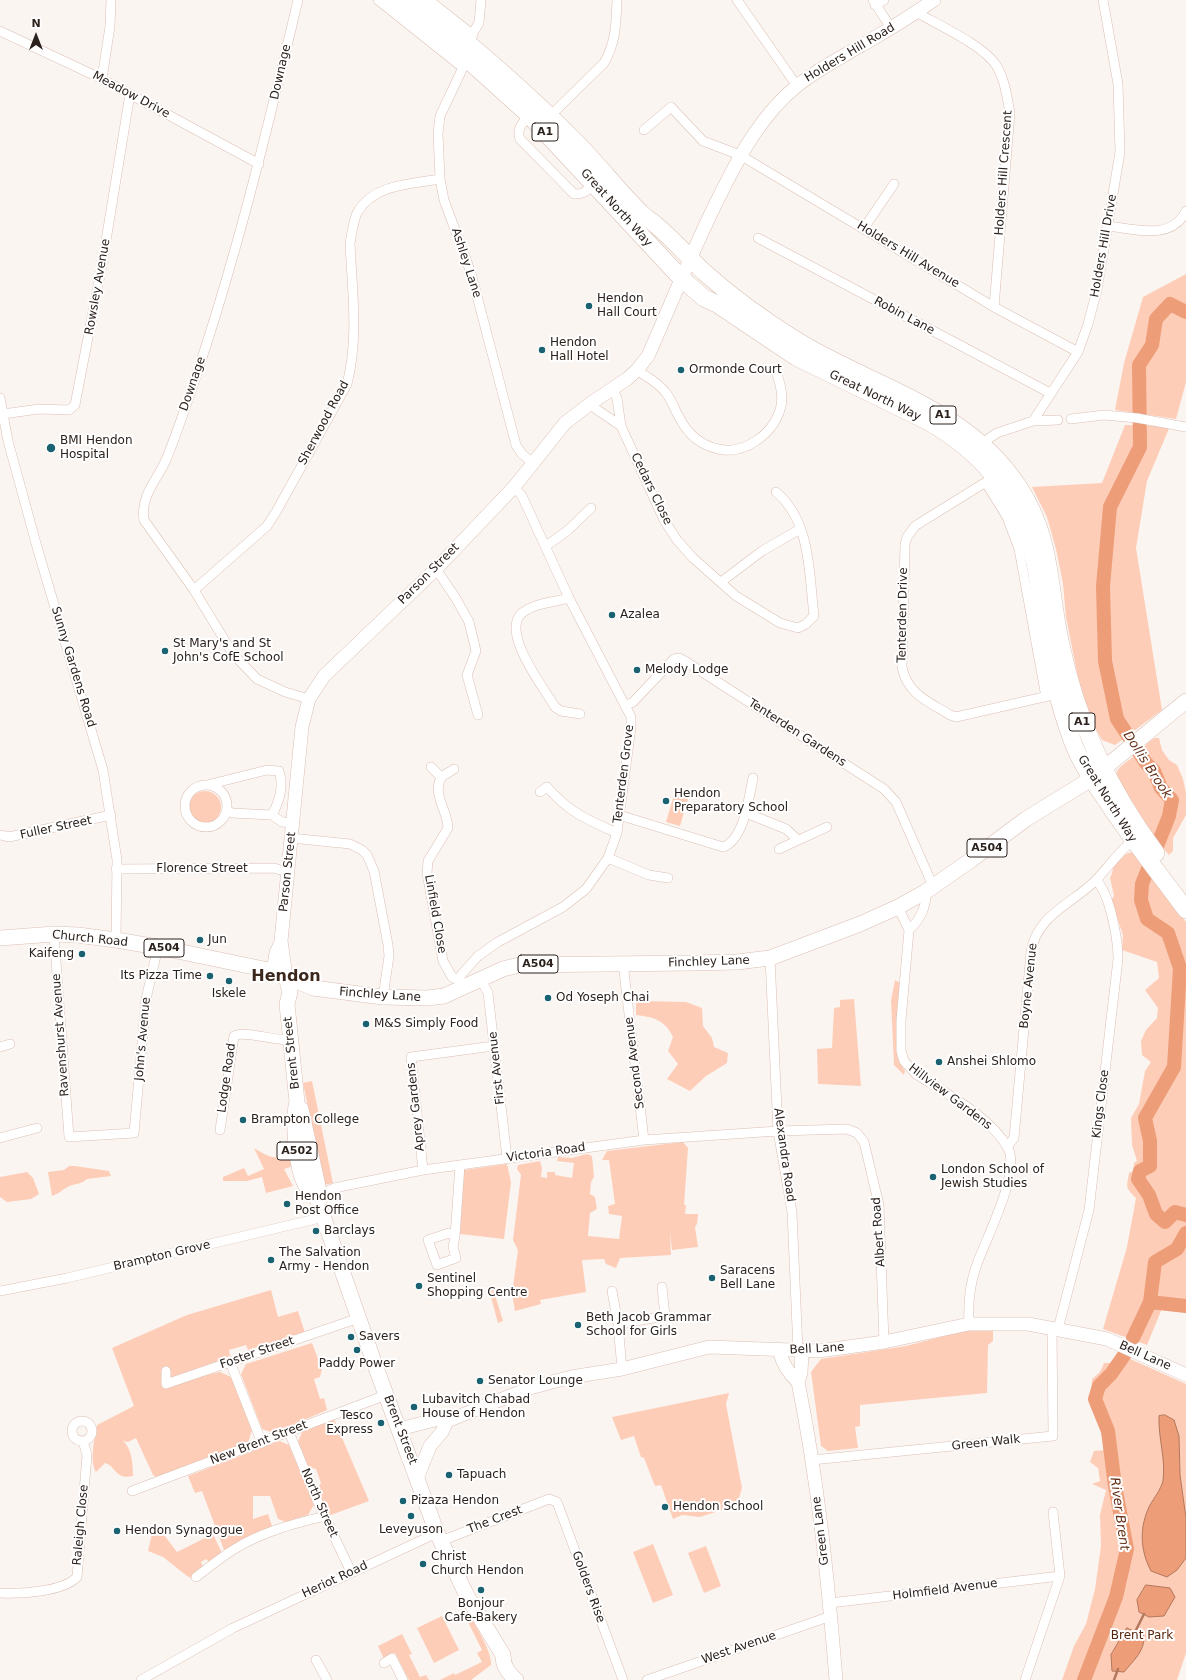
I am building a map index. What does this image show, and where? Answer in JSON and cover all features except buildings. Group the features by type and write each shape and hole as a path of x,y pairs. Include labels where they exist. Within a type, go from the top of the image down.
{"highway":[{"name":"Great North Way","path":"394,0 467,51 550,116 644,216 657,226 686,268 704,298 717,304 796,357 948,433 974,454 990,480 1014,507 1032,552 1051,696 1072,741 1097,774 1139,843 1182,897"},
{"name":"Great North Way","path":"415,0 467,51 594,184 686,268 730,294 780,330 828,358 934,410 962,427 982,443 998,460 1020,488 1038,526 1050,567 1060,642 1069,679 1097,774"}],"main road":[{"name":"A504","path":"1097,774 1186,701"},
{"name":"Finchley Lane","path":"280,974 313,988 383,997 427,998 444,996 460,985 481,980 503,969 519,965 737,962 770,958 860,924 898,907 929,889 1026,819 1097,774"},
{"name":"Church Road","path":"0,938 54,934 78,935 158,947 280,974"},
{"name":"Brent Street","path":"280,974 290,992 287,1004 297,1102 303,1112 318,1186 316,1196 386,1395 418,1476 439,1537 467,1596 503,1655 503,1664 506,1671 517,1680"},
{"path":"287,1004 313,988"}],"street":[{"path":"102,79 110,26 111,0"},
{"name":"Downage","path":"298,0 259,164 210,336 165,462 144,500 142,510 144,520 194,590 233,654 257,679 285,692 309,699"},
{"name":"Great North Way","path":"378,0 467,51"},
{"name":"Great North Way","path":"429,0 467,51"},
{"name":"Ashley Lane","path":"481,0 479,23 440,116 438,133 440,179 444,200 472,273 516,445 522,454 533,463"},
{"path":"550,116 604,63 610,53 614,43 617,0"},
{"path":"738,0 797,86"},
{"path":"884,0 874,3 891,28"},
{"name":"Holders Hill Road","path":"686,268 740,155 765,117 797,86 816,72 891,28 934,0"},
{"name":"Holders Hill Drive","path":"1033,421 1078,352 1088,324 1097,290 1108,226 1120,152 1118,84 1103,0"},
{"name":"Holders Hill Crescent","path":"916,12 979,50 996,65 1003,82 1010,113 994,307"},
{"name":"Meadow Drive","path":"0,31 102,79 259,164"},
{"name":"Rowsley Avenue","path":"3,414 39,409 69,410 75,405 102,265 130,94"},
{"name":"Holders Hill Avenue","path":"644,130 671,107 703,141 712,146 722,147 740,155 994,307 1078,352"},
{"path":"529,116 519,129 518,134 520,139 574,194 585,192 594,184"},
{"name":"Sherwood Road","path":"194,590 267,526 280,506 347,384 352,364 354,345 350,243 353,226 358,212 381,191 440,179"},
{"path":"864,228 894,184"},
{"path":"1108,226 1162,231 1173,227 1182,219 1186,211"},
{"name":"Robin Lane","path":"758,238 1050,393"},
{"name":"Parson Street","path":"280,974 281,941 287,872 302,726 309,699 324,676 436,569 514,487 566,423 591,403 638,370 648,356 686,268"},
{"path":"638,370 665,391 679,418 691,434 700,441 718,449 738,450 758,441 770,427 780,410 782,390 777,374"},
{"name":"Cedars Close","path":"612,389 616,398 621,426 668,526 693,558 736,596 780,623 792,628 798,628 806,624 814,616 806,544 798,520 787,504 776,492"},
{"name":"Sunny Gardens Road","path":"0,398 3,414 4,440 103,770 111,815 116,869 116,940"},
{"path":"591,403 596,409 621,426"},
{"path":"1070,419 1104,415 1137,418 1186,427"},
{"path":"982,443 997,433 1033,421 1058,420"},
{"name":"Tenterden Drive","path":"990,480 915,526 907,537 904,567 903,675 906,683 916,694 950,715 956,717 1051,696"},
{"name":"Tenterden Grove","path":"460,985 463,970 485,950 550,915 578,895 586,889 608,858 616,833 619,816 632,722 626,706 569,598 522,496 514,487"},
{"path":"546,546 567,531 591,508"},
{"path":"721,582 762,551 800,529"},
{"path":"436,569 455,597 469,622 476,650 467,675 478,715"},
{"path":"569,598 529,609 519,616 515,628 525,660 555,707 560,711 580,714"},
{"name":"Tenterden Gardens","path":"626,706 633,702 674,659 679,658 685,661 884,789 896,802 929,889"},
{"path":"431,767 441,778 454,769"},
{"path":"207,785 220,790 224,796 227,810 220,822 214,826 205,828 197,826 186,816 184,807 189,793 195,788 207,785 267,770 279,771 282,780 278,804 272,815"},
{"name":"Linfield Close","path":"441,778 439,791 448,828 428,861 427,873 442,961 452,977 460,985"},
{"path":"619,816 724,847 732,843 736,837 746,813 753,778"},
{"path":"546,786 561,803 576,814 616,833"},
{"path":"227,810 232,813 272,815 282,822 293,823"},
{"path":"746,813 786,829 798,840"},
{"name":"Fuller Street","path":"0,835 9,838 111,815"},
{"path":"779,850 827,827"},
{"path":"291,838 350,844 362,850 367,855 374,871 388,945 389,956 383,997"},
{"name":"Boyne Avenue","path":"1007,1147 1014,1138 1031,952 1037,932 1046,920 1096,880 1119,852 1139,843"},
{"path":"608,858 649,875 668,878"},
{"name":"Florence Street","path":"116,869 274,868 287,872"},
{"name":"Kings Close","path":"1055,1329 1089,1210 1118,959 1117,940 1106,899 1100,884 1096,880"},
{"name":"Hillview Gardens","path":"929,889 926,902 914,926 909,930 901,1020 902,1051 904,1061 916,1074 980,1118 1007,1147 1012,1160 1011,1170 1002,1199 976,1267 970,1306 969,1324"},
{"path":"898,907 909,930"},
{"name":"Ravenshurst Avenue","path":"54,934 69,1137 134,1132"},
{"name":"John's Avenue","path":"134,1132 146,1000 158,947"},
{"name":"Alexandra Road","path":"770,958 778,1131 792,1212 800,1351"},
{"name":"Second Avenue","path":"623,963 644,1140"},
{"name":"First Avenue","path":"481,980 488,993 506,1158"},
{"name":"Lodge Road","path":"220,1130 234,1036 240,1034 279,1041 290,1040"},
{"path":"0,1047 10,1044"},
{"name":"Aprey Gardens","path":"423,1170 410,1057 494,1046"},
{"path":"0,1138 37,1128"},
{"name":"Albert Road","path":"778,1131 848,1129 857,1133 861,1137 871,1167 879,1205 884,1342"},
{"name":"Victoria Road","path":"316,1196 334,1188 423,1170 506,1158 644,1140 778,1131"},
{"path":"455,1236 460,1165"},
{"name":"Brampton Grove","path":"0,1291 75,1276 324,1217"},
{"path":"618,1324 665,1316 662,1287"},
{"path":"612,1291 618,1324 622,1369"},
{"name":"Foster Street","path":"166,1371 166,1384 359,1318"},
{"name":"Bell Lane","path":"399,1429 439,1419 448,1422 530,1388 571,1377 622,1369 709,1347 741,1347 800,1351 847,1348 884,1342 969,1324 1011,1323 1055,1329 1107,1339 1186,1375"},
{"name":"Green Walk","path":"812,1460 1053,1436 1055,1329"},
{"name":"Green Lane","path":"779,1350 781,1357 792,1377 798,1382"},
{"name":"Green Lane","path":"800,1351 801,1373 798,1382 812,1460 830,1609 836,1680"},
{"path":"230,1362 262,1442"},
{"name":"New Brent Street","path":"132,1491 386,1395"},
{"path":"418,1476 430,1446 448,1422"},
{"name":"North Street","path":"289,1432 317,1500 351,1572"},
{"name":"Raleigh Close","path":"0,1593 43,1591 72,1583 76,1577 87,1455 82,1441"},
{"name":"The Crest","path":"439,1537 549,1499"},
{"name":"Golders Rise","path":"549,1499 557,1502 623,1680"},
{"path":"1025,1680 1060,1576 1053,1512"},
{"path":"196,1577 233,1550 262,1535 278,1528 325,1516"},
{"name":"Heriot Road","path":"141,1680 233,1628 351,1572 439,1537"},
{"name":"Holmfield Avenue","path":"830,1609 1060,1576"},
{"name":"West Avenue","path":"647,1680 830,1609"},
{"path":"384,1663 392,1658 403,1680"},
{"path":"316,1660 327,1680"}],"green space":[{"path":"1186,274 1186,382 1176,419 1115,410 1124,363 1143,297"},
{"path":"1125,425 1170,426 1147,481 1136,548 1162,710 1115,745 1102,740 1092,722 1080,688 1066,617 1063,584 1056,549 1047,517 1032,487 1102,483"},
{"path":"1155,738 1159,738 1162,750 1169,760 1177,765 1183,779 1186,793 1186,815 1173,838 1173,851 1169,855 1153,836 1116,779 1117,771"},
{"path":"202,791 208,791 218,798 221,807 220,813 214,820 208,823 202,823 192,816 189,810 189,804 196,794"},
{"path":"674,795 688,799 680,826 666,822"},
{"path":"1133,852 1186,922 1186,1313 1163,1306 1147,1345 1103,1329 1127,1247 1136,1198 1127,1186 1129,1173 1133,1171 1134,1163 1137,1161 1132,1145 1131,1118 1139,1104 1145,1071 1151,1062 1142,1055 1141,1041 1146,1030 1157,1018 1158,1008 1145,990 1159,978 1157,962 1122,950 1123,935 1111,900 1114,896 1110,878 1114,865 1120,857"},
{"path":"895,980 900,983 897,1020 897,1056 905,1071 904,1075 894,1065 891,1000"},
{"path":"854,999 861,1086 818,1084 817,1049 832,1048 834,1008 840,1007 840,1000"},
{"path":"636,1001 686,1002 702,1008 703,1026 712,1038 714,1047 728,1053 727,1063 706,1076 690,1091 667,1079 678,1064 668,1051 673,1037 667,1027 659,1021 636,1015"},
{"path":"312,1081 333,1183 324,1185 303,1083"},
{"path":"683,1142 688,1148 684,1205 686,1205 685,1214 698,1214 697,1224 695,1227 698,1247 672,1250 670,1233 671,1255 620,1258 616,1268 606,1264 604,1259 582,1260 586,1292 540,1300 541,1304 515,1311 512,1294 518,1250 513,1240 521,1175 517,1169 518,1165 540,1161 542,1168 541,1177 547,1178 547,1172 555,1172 555,1175 572,1178 574,1163 557,1161 558,1157 572,1158 587,1154 592,1156 594,1177 591,1182 590,1194 595,1197 597,1209 590,1213 588,1236 619,1239 622,1216 609,1214 608,1206 615,1204 609,1160 602,1160 607,1151"},
{"path":"254,1148 271,1157 290,1155 293,1166 284,1169 293,1186 266,1193 262,1177 247,1181 223,1181 223,1177 244,1168 248,1176 264,1169"},
{"path":"507,1164 511,1182 504,1239 460,1234 464,1170"},
{"path":"69,1166 109,1171 111,1176 87,1179 69,1186 52,1196 48,1172 64,1170"},
{"path":"27,1172 33,1178 39,1194 31,1199 7,1202 0,1197 0,1177"},
{"path":"492,1285 503,1321 498,1323 488,1286"},
{"path":"271,1290 278,1317 298,1311 305,1333 248,1350 246,1345 229,1350 230,1356 195,1370 197,1377 220,1372 231,1377 252,1430 248,1443 157,1478 153,1475 136,1438 128,1442 123,1441 130,1452 133,1476 127,1477 119,1475 112,1467 105,1463 96,1472 93,1462 93,1455 97,1425 134,1406 112,1348 187,1315"},
{"path":"971,1329 993,1331 993,1341 988,1345 987,1393 860,1405 860,1426 855,1427 858,1448 828,1451 821,1446 811,1372 821,1359 906,1346"},
{"path":"312,1343 322,1369 320,1377 314,1379 320,1399 324,1398 327,1410 274,1433 262,1429 241,1374 246,1364"},
{"name":"Brent Park","path":"1117,1353 1186,1384 1186,1653 1177,1680 1062,1680 1074,1646 1086,1624 1095,1589 1101,1546 1100,1515 1106,1490 1092,1484 1100,1481 1098,1468 1090,1462 1094,1451 1106,1450 1106,1434 1091,1398 1092,1379 1100,1372 1104,1363 1113,1363"},
{"path":"729,1393 726,1404 742,1488 737,1505 700,1517 682,1515 673,1519 661,1485 655,1486 644,1458 641,1457 634,1436 621,1440 612,1417"},
{"path":"334,1419 369,1501 328,1516 316,1491 321,1483 316,1469 308,1467 298,1442 302,1432"},
{"path":"279,1441 289,1445 314,1505 308,1515 286,1522 278,1519 270,1496 253,1496 253,1519 268,1514 272,1526 224,1550 202,1491 195,1493 188,1476"},
{"path":"161,1531 177,1552 213,1534 222,1553 210,1563 206,1559 201,1562 204,1569 197,1581 187,1576 163,1557 148,1551 152,1534"},
{"path":"653,1544 673,1595 653,1603 633,1552"},
{"path":"706,1546 721,1586 704,1593 688,1553"},
{"path":"460,1606 465,1607 481,1636 489,1652 491,1665 471,1680 440,1680 454,1673 455,1675 482,1662 477,1653 482,1650"},
{"path":"442,1616 459,1650 434,1663 417,1628"},
{"path":"402,1634 412,1654 409,1655 420,1677 426,1675 429,1680 409,1680 395,1653 384,1659 378,1646"}],"shaded area":[{"path":"1165,1415 1174,1420 1179,1436 1180,1475 1186,1518 1186,1558 1177,1570 1167,1577 1151,1571 1147,1563 1142,1538 1146,1513 1163,1481 1164,1465 1159,1416"},
{"path":"1146,1585 1170,1588 1175,1597 1164,1616 1149,1617 1139,1612 1137,1600"},
{"path":"1127,1628 1144,1636 1143,1646 1138,1656 1124,1672 1112,1671 1111,1655"}],"waterway":[{"name":"Dollis Brook","path":"1186,312 1170,304 1156,319 1152,345 1139,365 1140,447 1110,507 1103,586 1105,661 1117,719 1146,763 1154,771 1161,788 1172,800 1169,816 1142,884 1141,900 1147,919 1168,933 1180,968 1174,1067 1145,1118 1150,1141 1150,1166 1140,1171 1138,1179 1149,1195 1156,1214 1165,1222 1175,1212 1186,1215"},
{"name":"Dollis Brook","path":"1133,1338 1150,1302 1155,1262 1177,1249 1186,1233"},
{"path":"1150,1302 1186,1306"},
{"name":"River Brent","path":"1084,1680 1116,1597 1127,1549 1115,1486 1108,1431 1095,1399 1099,1386 1111,1374 1125,1354"},
{"path":"1134,1634 1144,1614"},
{"path":"1114,1680 1118,1669"}],"place":[{"name":"Hendon Hall Court","path":"589,306"},
{"name":"Hendon Hall Hotel","path":"542,350"},
{"name":"Ormonde Court","path":"681,370"},
{"name":"BMI Hendon Hospital","path":"51,448"},
{"name":"Azalea","path":"612,615"},
{"name":"St Mary's and St John's CofE School","path":"165,651"},
{"name":"Melody Lodge","path":"637,670"},
{"name":"Hendon Preparatory School","path":"666,801"},
{"name":"Jun","path":"200,940"},
{"name":"Kaifeng","path":"82,954"},
{"name":"Its Pizza Time","path":"210,976"},
{"name":"Iskele","path":"229,981"},
{"name":"Od Yoseph Chai","path":"548,998"},
{"name":"M&S Simply Food","path":"366,1024"},
{"name":"Anshei Shlomo","path":"939,1062"},
{"name":"Brampton College","path":"243,1120"},
{"name":"London School of Jewish Studies","path":"933,1177"},
{"name":"Hendon Post Office","path":"287,1204"},
{"name":"Barclays","path":"316,1231"},
{"name":"The Salvation Army - Hendon","path":"271,1260"},
{"name":"Saracens Bell Lane","path":"712,1278"},
{"name":"Sentinel Shopping Centre","path":"419,1286"},
{"name":"Beth Jacob Grammar School for Girls","path":"578,1325"},
{"name":"Savers","path":"351,1337"},
{"name":"Paddy Power","path":"357,1350"},
{"name":"Senator Lounge","path":"480,1381"},
{"name":"Lubavitch Chabad House of Hendon","path":"414,1407"},
{"name":"Tesco Express","path":"381,1423"},
{"name":"Tapuach","path":"449,1475"},
{"name":"Pizaza Hendon","path":"403,1501"},
{"name":"Hendon School","path":"665,1507"},
{"name":"Leveyuson","path":"411,1516"},
{"name":"Hendon Synagogue","path":"117,1531"},
{"name":"Christ Church Hendon","path":"423,1564"},
{"name":"Bonjour Cafe-Bakery","path":"481,1590"}],"district":[{"name":"Hendon","path":"286,977"}]}
